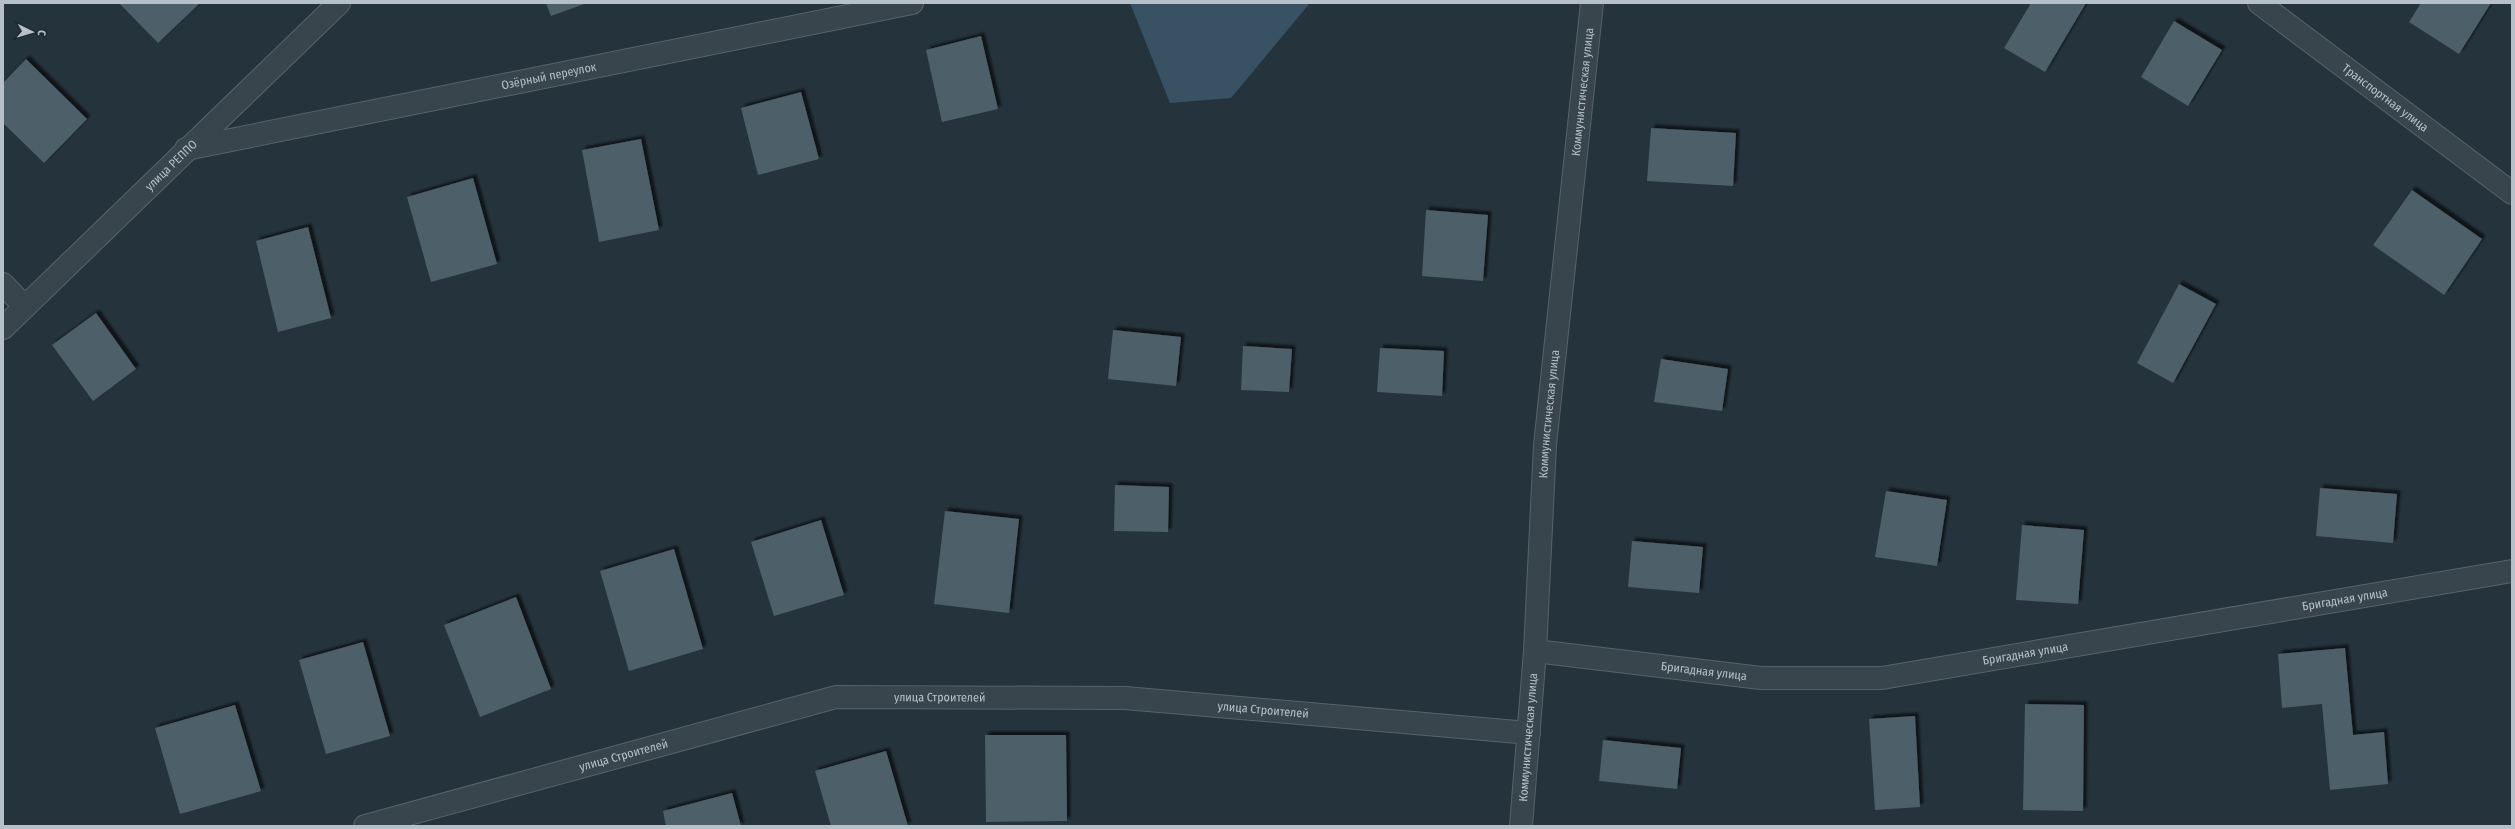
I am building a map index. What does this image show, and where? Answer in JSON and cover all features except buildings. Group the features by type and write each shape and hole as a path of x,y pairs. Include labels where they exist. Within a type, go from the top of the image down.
{"street":[{"name":"улица РЕППО","path":"3,328 186,149 339,3"},
{"name":"Озёрный переулок","path":"186,149 912,3"},
{"name":"Коммунистическая улица","path":"1521,826 1535,651 1545,445 1592,3"},
{"name":"Транспортная улица","path":"2259,3 2512,193"},
{"path":"3,284 25,307"},
{"name":"Бригадная улица","path":"1535,651 1761,678 1882,678 2512,571"},
{"name":"улица Строителей","path":"365,826 836,697 1125,698 1529,733"}],"water":[{"path":"1130,3 1310,3 1231,98 1170,103"}]}
